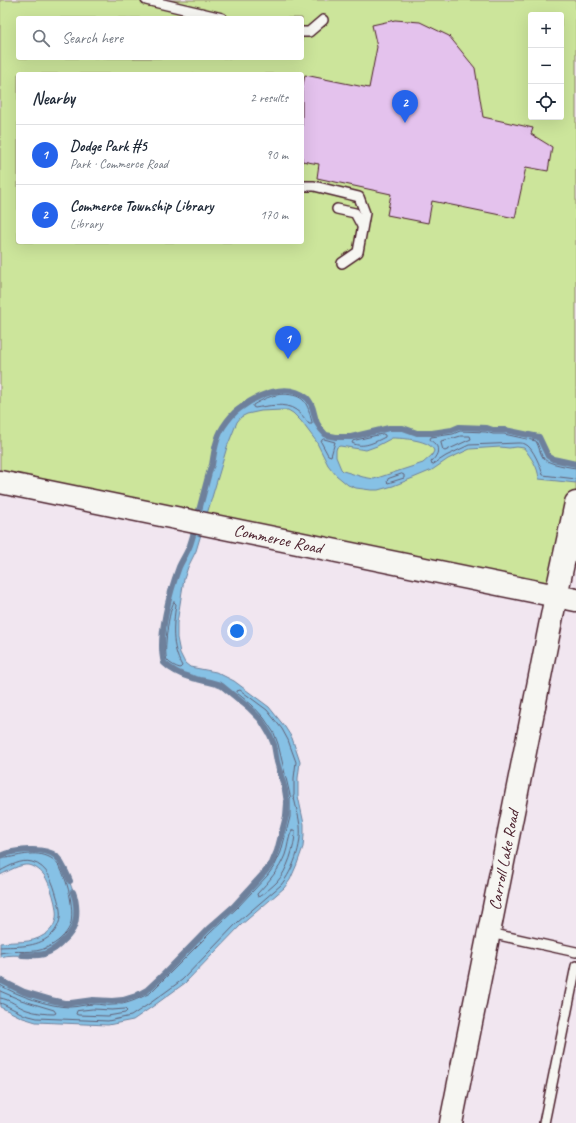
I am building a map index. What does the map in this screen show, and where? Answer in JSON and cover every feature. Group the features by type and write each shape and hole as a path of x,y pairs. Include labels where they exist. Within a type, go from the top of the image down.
{"street":[{"name":"Commerce Road","path":"0,482 566,598"},
{"name":"Carroll Lake Road","path":"452,1123 490,933 566,598 576,503"}],"lane":[{"path":"146,0 214,16"},
{"path":"304,32 309,32 323,20"},
{"path":"304,186 314,186 358,196 365,213 358,252 342,264"},
{"path":"338,209 355,213 362,226"},
{"path":"490,933 576,952"},
{"path":"544,1123 576,966"}],"green space":[{"path":"0,0 576,0 576,496 553,592 0,477"}],"water":[{"path":"287,390 304,396 313,408 316,422 319,427 326,435 336,437 351,437 389,428 403,428 417,433 432,433 452,430 459,427 505,430 539,437 548,456 553,459 576,464 576,483 539,479 536,466 524,448 500,447 470,449 448,459 432,470 393,486 378,490 356,488 348,485 336,475 328,465 316,441 293,413 288,410 261,411 241,417 237,422 227,447 196,551 184,579 177,623 177,638 180,653 185,663 190,667 216,672 234,681 269,707 292,738 300,762 298,796 304,824 303,847 297,864 290,880 284,888 241,925 185,983 133,1020 108,1025 36,1022 23,1018 0,1007 0,980 33,996 52,1001 69,1003 91,1000 121,1000 135,996 147,990 208,929 234,906 265,873 272,863 277,851 286,816 287,803 274,745 270,735 261,720 222,686 176,672 164,663 162,653 163,628 172,589 193,534 218,438 222,429 235,412 253,400 273,392","holes":["392,438 409,439 422,442 428,444 434,451 432,455 423,463 374,479 343,471 341,469 336,457 337,447 340,446 366,450"]},
{"path":"34,850 52,854 59,859 62,864 71,887 76,907 76,917 73,927 61,944 45,954 0,957 0,943 28,941 39,938 50,930 55,921 56,908 51,889 44,875 39,870 35,867 25,865 14,868 0,875 0,856 5,853"}],"building":[{"path":"395,20 420,22 449,36 475,68 483,117 533,128 531,134 552,147 548,171 526,167 515,218 432,201 428,223 387,215 391,194 317,178 319,164 304,161 305,75 369,88 377,47 372,25"}],"waterway":[{"path":"197,518 212,465 217,440 223,427 228,420 246,404 263,395 281,390 299,393 307,398 312,406 317,423 326,435 351,437 389,428 403,428 417,433 432,433 452,430 459,427 505,430 539,437 548,456 553,459 576,464"},
{"path":"0,980 24,992 64,1003 93,1000 123,1000 136,996 147,990 208,929 234,906 272,863 277,851 286,816 287,803 274,745 270,735 261,720 222,686 183,675 172,670 164,663 162,641 168,601 179,567 190,545 195,527"},
{"path":"0,856 28,850 51,853 61,862 70,881"},
{"path":"22,955 39,955 47,953 57,947 68,936 75,925 76,905 73,892"}],"place":[{"name":"Commerce Township Library","path":"405,123"},
{"name":"Dodge Park #5","path":"288,359"}]}
